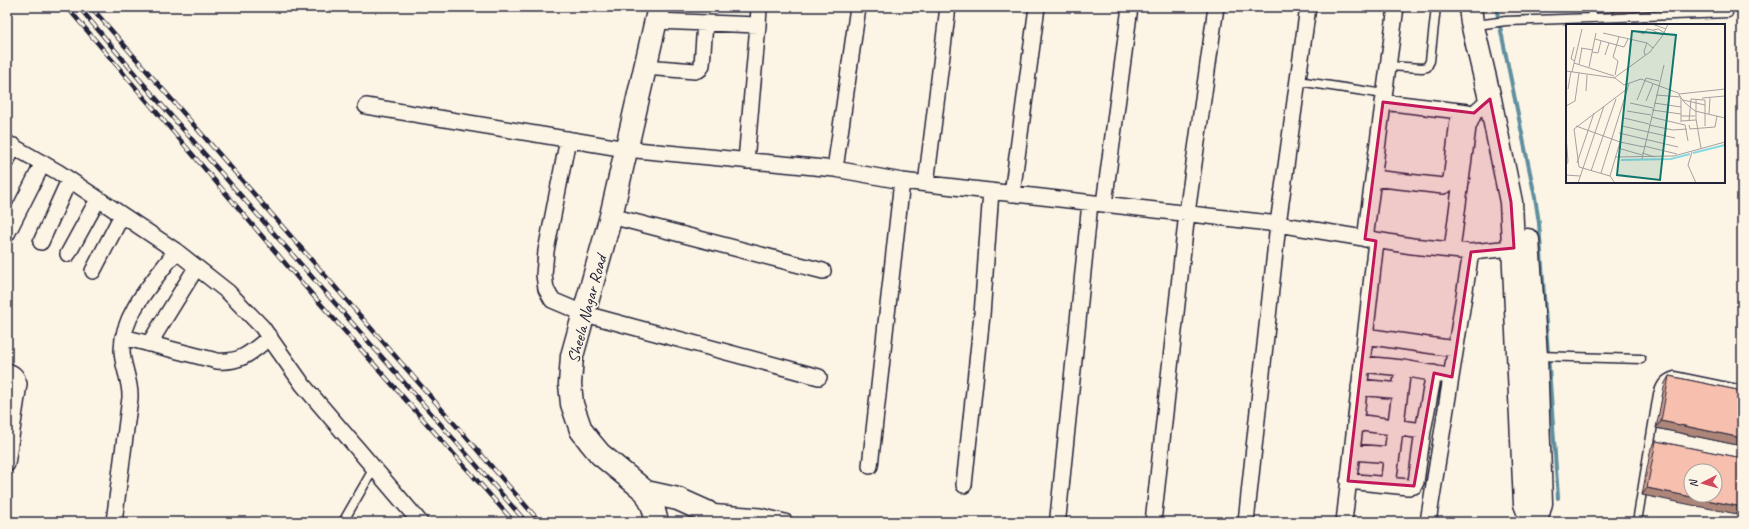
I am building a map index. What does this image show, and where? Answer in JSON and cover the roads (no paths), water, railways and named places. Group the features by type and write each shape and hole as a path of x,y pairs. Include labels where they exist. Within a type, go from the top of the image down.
{"street":[{"path":"746,161 759,7"},
{"path":"835,169 858,7"},
{"path":"926,184 948,7"},
{"path":"1012,194 1037,7"},
{"path":"1058,517 1097,204 1130,7"},
{"path":"1153,522 1187,213 1216,7"},
{"path":"1246,522 1278,224 1308,7"},
{"path":"1344,522 1365,336 1373,178 1396,7"},
{"path":"1470,7 1482,106 1511,202 1544,356 1542,503 1536,522"},
{"path":"657,14 705,23 758,25"},
{"name":"Sheela Nagar Road","path":"657,14 611,216 585,314 572,356 570,369 572,404 581,430 600,454 646,492 678,499 712,517 760,516 785,522"},
{"path":"1488,18 1524,202 1521,247 1525,504 1532,522"},
{"path":"645,67 695,71 700,69 702,65 705,23"},
{"path":"1384,98 1458,111 1482,106"},
{"path":"366,106 626,148 835,169 902,181 1278,224 1371,240 1452,250 1471,252 1521,247"},
{"path":"1452,250 1468,127 1482,106"},
{"path":"1373,178 1443,186 1447,185 1450,182 1452,172 1458,111"},
{"path":"568,139 546,251 544,275 546,289 552,300 585,314 819,376"},
{"path":"7,160 11,144 43,163 176,251 228,292 270,337 303,385 420,522"},
{"path":"7,234 43,163"},
{"path":"41,242 69,180"},
{"path":"870,466 902,181"},
{"path":"964,485 982,315 991,191"},
{"path":"68,254 98,199"},
{"path":"93,271 122,215"},
{"path":"611,216 823,271"},
{"path":"114,522 130,398 130,390 123,363 123,337 132,311 176,251"},
{"path":"1428,522 1471,252"},
{"path":"149,344 196,268"},
{"path":"1365,336 1455,348"},
{"path":"123,337 217,361 228,362 240,360 270,337"},
{"path":"1362,364 1403,368 1452,377"},
{"path":"1388,485 1403,368"},
{"path":"7,371 12,372 16,376 19,384 7,464"},
{"path":"1348,481 1408,487 1414,486 1416,482 1423,431 1434,373"},
{"path":"1359,387 1400,391"},
{"path":"1355,422 1423,431"},
{"path":"1352,452 1391,455"},
{"path":"646,492 653,507 657,522"}],"lane":[{"path":"1388,66 1427,67 1430,61 1436,7"},
{"path":"1591,7 1592,18"},
{"path":"1488,18 1506,21 1592,18 1699,11 1728,13"},
{"path":"1298,81 1384,98"},
{"path":"1544,356 1641,359"},
{"path":"1637,522 1654,442 1658,394 1662,383 1668,378 1674,376 1742,390"},
{"path":"343,522 374,468"}],"waterway":[{"path":"1496,7 1539,223 1558,498"}],"railway":[{"path":"67,7 302,283 514,522"},
{"path":"79,7 140,80 526,522"},
{"path":"91,7 540,522"}]}
